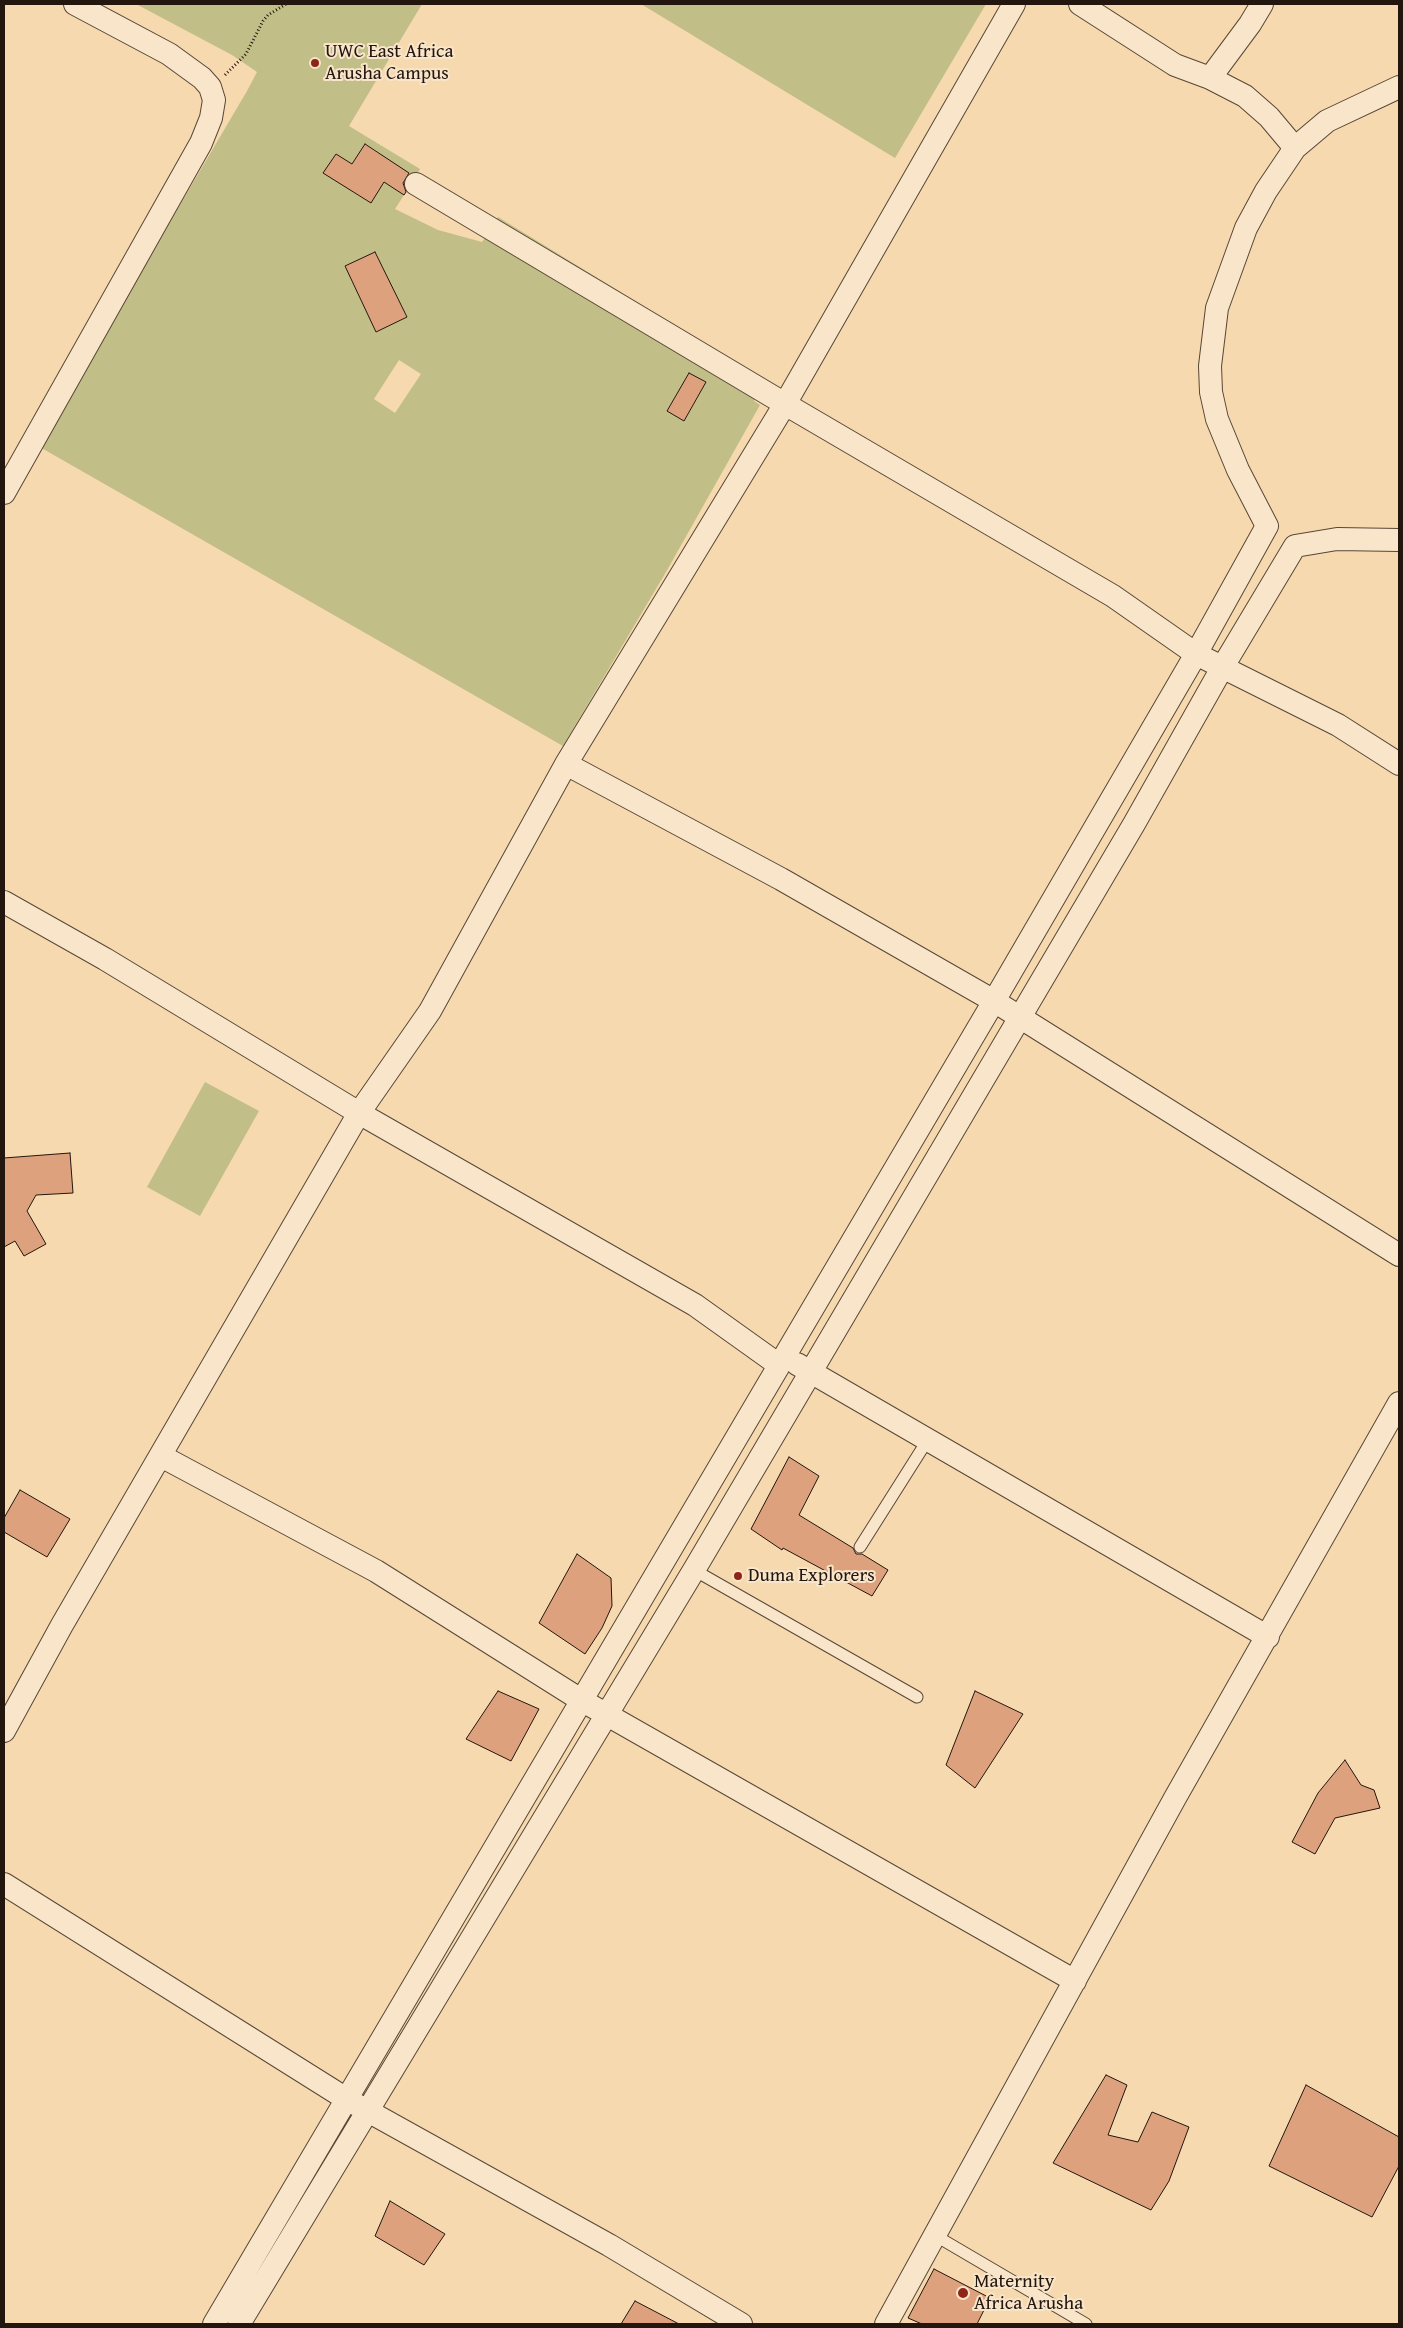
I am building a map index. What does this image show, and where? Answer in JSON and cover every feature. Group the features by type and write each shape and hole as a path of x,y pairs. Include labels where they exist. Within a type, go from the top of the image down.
{"street":[{"path":"4,493 201,143 211,118 214,100 210,87 202,78 169,54 75,4"},
{"path":"4,1731 62,1625 359,1113 430,1011 566,764 785,404 1014,4"},
{"path":"1080,4 1175,65 1210,78 1245,96 1269,117 1295,148"},
{"path":"1210,78 1250,24 1262,4"},
{"path":"1399,88 1327,120 1295,148 1266,191 1246,228 1217,308 1212,350 1211,392 1217,419 1238,470 1267,526 1295,546 1337,539 1399,540"},
{"path":"416,184 785,404 1113,596 1196,654 1338,725 1399,764"},
{"path":"214,2324 348,2100 994,1001 1196,654 1267,526"},
{"path":"239,2324 694,1570 1134,824 1222,668 1295,546"},
{"path":"566,764 781,879 994,1001 1399,1255"},
{"path":"4,902 105,958 359,1113 695,1305 782,1361 810,1372 1268,1638"},
{"path":"886,2324 1175,1798 1268,1638 1365,1460 1399,1402"},
{"path":"161,1456 376,1571 582,1700 1075,1980"},
{"path":"4,1884 348,2100 609,2245 741,2324"}],"lane":[{"path":"860,1546 927,1441"},
{"path":"694,1570 917,1697"},
{"path":"936,2236 1086,2324"}],"path":[{"path":"210,87 243,58 268,15 286,4"}],"shaded area":[{"path":"136,4 422,4 349,126 420,169 415,177 392,163 369,168 379,153 365,144 354,161 353,192 371,203 384,182 404,195 395,209 438,230 482,242 498,217 766,381 754,401 760,405 666,572 563,746 38,446 257,72 232,55","holes":["336,154 350,163 338,182 324,173","375,252 407,317 376,332 345,266","399,360 421,374 395,413 374,399","689,373 706,382 684,421 667,411"]},
{"path":"641,4 986,4 895,158"},
{"path":"205,1082 259,1111 200,1216 147,1187"}],"building":[{"path":"365,144 409,173 403,183 406,192 404,195 384,182 371,203 323,173 336,154 352,164"},
{"path":"375,252 407,317 376,332 345,266"},
{"path":"689,373 706,382 684,421 667,411"},
{"path":"70,1153 73,1193 36,1195 27,1211 46,1244 24,1256 15,1241 4,1247 4,1158"},
{"path":"789,1457 819,1476 799,1515 853,1548 856,1554 862,1554 888,1570 872,1596 783,1548 782,1550 751,1529"},
{"path":"20,1490 70,1519 47,1557 4,1532 4,1518"},
{"path":"577,1554 611,1578 612,1606 602,1628 585,1654 539,1623"},
{"path":"498,1691 539,1709 511,1761 466,1739"},
{"path":"975,1691 1023,1714 975,1788 946,1765"},
{"path":"1345,1760 1361,1785 1374,1790 1380,1808 1335,1818 1315,1854 1292,1842 1318,1793"},
{"path":"1106,2075 1127,2085 1108,2135 1138,2142 1152,2112 1189,2127 1169,2181 1151,2210 1053,2163"},
{"path":"1306,2085 1399,2137 1399,2166 1372,2217 1269,2166"},
{"path":"390,2201 445,2234 424,2265 375,2236"},
{"path":"934,2269 990,2298 977,2324 922,2324 908,2318"},
{"path":"635,2301 679,2324 621,2324"}],"place":[{"name":"UWC East Africa Arusha Campus","path":"315,63"},
{"name":"Duma Explorers","path":"738,1576"},
{"name":"Maternity Africa Arusha","path":"963,2293"}]}
